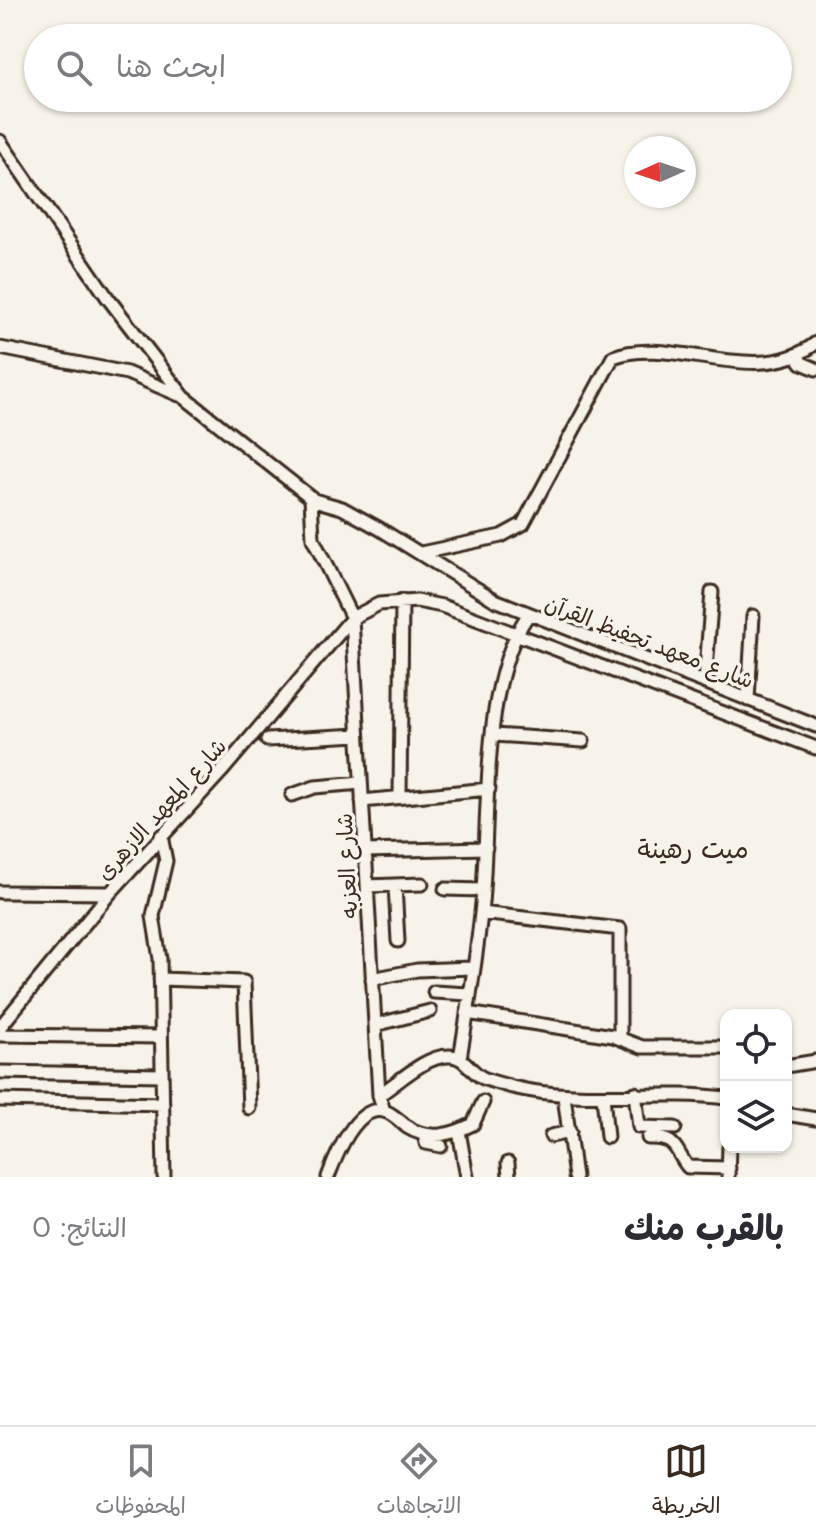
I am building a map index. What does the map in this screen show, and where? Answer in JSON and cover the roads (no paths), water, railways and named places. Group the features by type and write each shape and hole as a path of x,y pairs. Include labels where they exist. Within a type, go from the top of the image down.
{"street":[{"path":"0,141 107,297 184,397"},
{"path":"421,553 501,536 523,524 613,357 646,353 722,362 797,356 816,343"},
{"path":"0,348 127,373 184,397"},
{"path":"797,356 802,363 816,369"},
{"name":"شارع معهد تحفيظ القرآن","path":"184,397 311,497 342,508 421,553 471,588 528,615 816,726"},
{"path":"311,497 313,539 352,618 379,604 402,601 442,606 816,748"},
{"path":"705,683 712,592"},
{"path":"400,797 402,601"},
{"path":"460,1058 481,913 494,735 504,670 515,633 528,615"},
{"path":"748,700 753,616"},
{"name":"شارع العزبه","path":"352,618 379,1095 384,1111"},
{"name":"شارع المعهد الازهرى","path":"0,1027 110,893 223,770 352,618"},
{"path":"267,740 358,735"},
{"path":"494,735 583,741"},
{"path":"292,795 315,787 361,783"},
{"path":"362,801 489,789"},
{"path":"161,836 166,861 153,916 160,979 164,1177"},
{"path":"365,851 486,848"},
{"path":"367,886 422,884"},
{"path":"395,885 398,941"},
{"path":"445,889 483,890"},
{"path":"0,892 110,893"},
{"path":"481,913 620,929 620,1038"},
{"path":"372,979 417,970 472,968"},
{"path":"160,979 244,982 249,1108"},
{"path":"434,992 469,994"},
{"path":"375,1025 430,1011"},
{"path":"467,1013 620,1038 642,1047 720,1047"},
{"path":"0,1035 161,1037"},
{"path":"379,1095 433,1059 450,1055 460,1058 485,1079 564,1096 635,1093 720,1098"},
{"path":"792,1065 816,1061"},
{"path":"0,1072 162,1075"},
{"path":"635,1093 639,1127 675,1128"},
{"path":"564,1096 575,1177"},
{"path":"603,1096 607,1137"},
{"path":"0,1100 163,1104"},
{"path":"328,1177 350,1129 371,1114 384,1111 424,1134 438,1136 459,1131 477,1120 483,1102"},
{"path":"792,1115 816,1119"},
{"path":"459,1131 467,1177"},
{"path":"551,1136 570,1132"},
{"path":"424,1134 426,1143 441,1146"},
{"path":"648,1138 664,1139 678,1147 688,1167 728,1173 729,1153"},
{"path":"508,1163 509,1177"}],"district":[{"name":"ميت رهينة","path":"693,847"}]}
